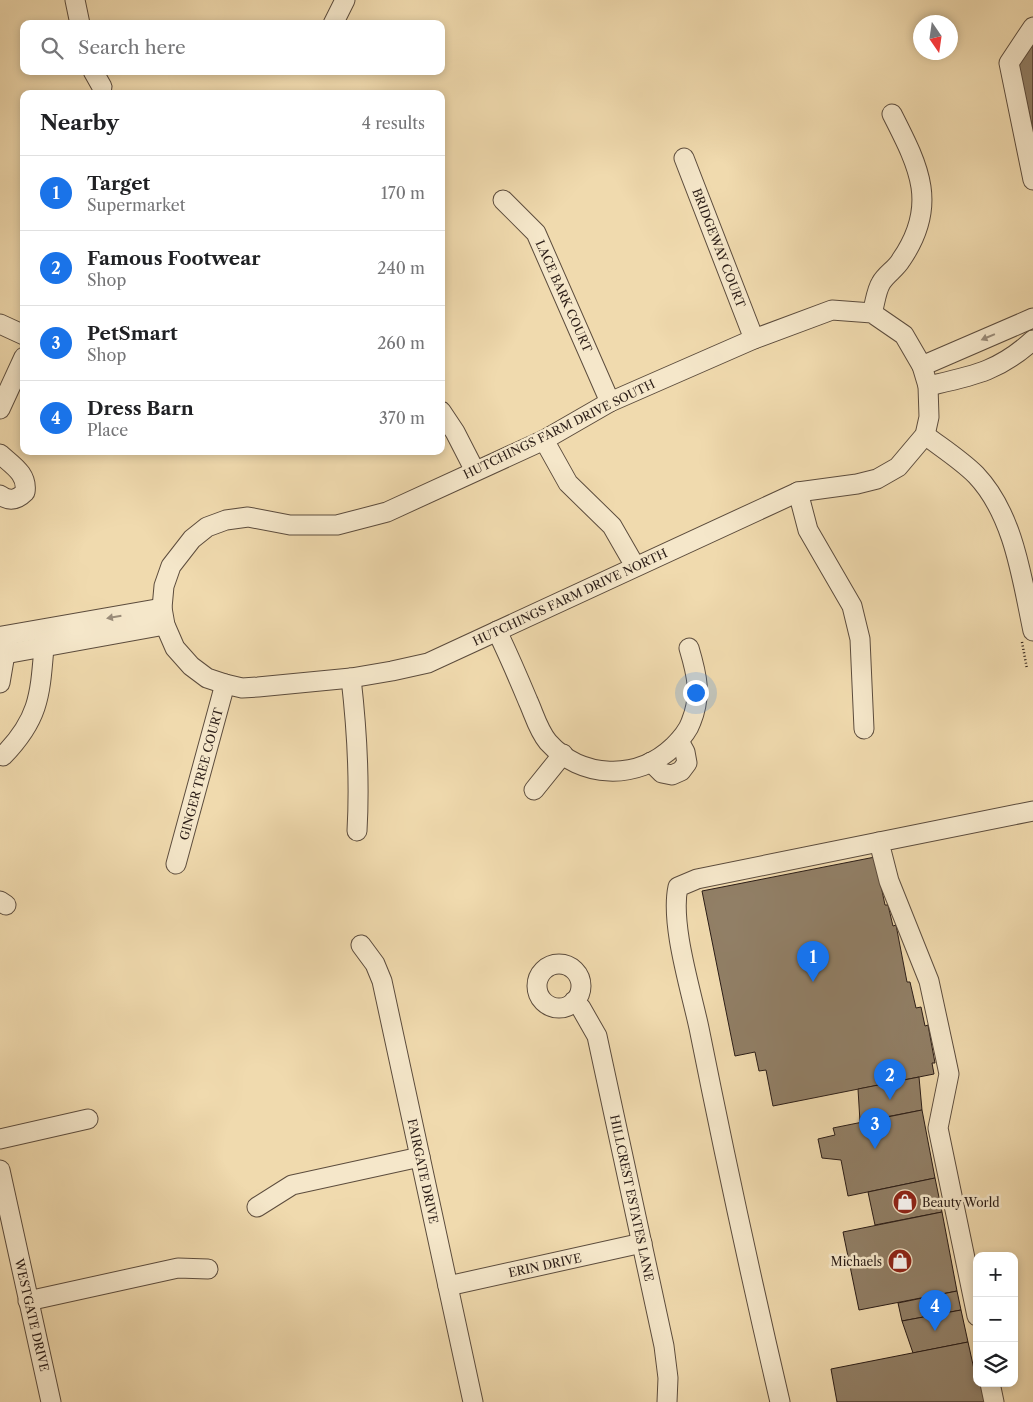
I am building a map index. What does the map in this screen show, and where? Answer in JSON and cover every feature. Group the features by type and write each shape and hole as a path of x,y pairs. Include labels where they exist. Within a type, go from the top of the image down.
{"street":[{"path":"75,0 79,20"},
{"path":"335,20 345,0"},
{"path":"1033,27 1009,63 1033,180"},
{"path":"892,114 914,157 924,194 916,235 901,262 880,283 872,312 904,335 922,366 928,386 929,416 925,435 976,476 992,498 1016,552 1027,634"},
{"name":"BRIDGEWAY COURT","path":"684,158 754,339"},
{"name":"LACE BARK COURT","path":"503,200 536,233 610,402"},
{"name":"HUTCHINGS FARM DRIVE SOUTH","path":"164,616 164,586 171,566 192,539 207,528 226,520 248,517 290,525 314,526 359,521 387,512 544,440 610,402 754,339 832,310 872,312"},
{"path":"922,366 1033,318"},
{"path":"0,324 20,332"},
{"path":"928,386 984,373 1030,349"},
{"path":"0,409 20,365"},
{"path":"445,417 475,471"},
{"name":"HUTCHINGS FARM DRIVE NORTH","path":"164,616 175,648 192,666 207,678 242,688 351,678 428,663 798,492 857,484 877,479 898,467 925,435"},
{"path":"544,440 568,483 612,526 635,566"},
{"path":"0,454 20,472 26,485 25,492 15,500 8,500 0,495"},
{"path":"798,492 808,530 852,606 860,639 864,728"},
{"path":"2,641 164,616"},
{"path":"2,641 44,647 164,616"},
{"path":"497,631 538,725 548,741 578,765 608,773 626,771 666,754 679,742 691,724 696,704 698,678 689,648"},
{"path":"0,684 2,641"},
{"path":"4,756 21,737 35,710 41,681 44,647"},
{"path":"351,678 358,738 359,788 357,831"},
{"name":"GINGER TREE COURT","path":"176,864 225,684"},
{"path":"534,790 563,754"},
{"path":"780,1402 718,1123 681,942 675,900 678,887 697,879 1033,810"},
{"path":"879,842 889,881 930,981 949,1074 939,1120 940,1140 973,1297"},
{"name":"FAIRGATE DRIVE","path":"361,946 375,964 382,981 473,1402"},
{"name":"HILLCREST ESTATES LANE","path":"574,1002 581,1008 597,1036 664,1346 668,1378 667,1402"},
{"path":"0,1139 88,1119"},
{"path":"256,1206 292,1185 420,1157"},
{"name":"WESTGATE DRIVE","path":"0,1170 51,1402"},
{"name":"ERIN DRIVE","path":"448,1286 642,1243"},
{"path":"28,1301 178,1268 208,1269"},
{"path":"991,1387 994,1402"}],"path":[{"path":"1027,634 1027,669"}],"building":[{"path":"1033,41 1033,131 1018,62"},
{"path":"875,857 885,905 888,905 893,926 896,925 907,982 910,982 916,1008 921,1007 925,1026 928,1025 935,1063 932,1063 934,1074 773,1106 766,1070 759,1071 755,1052 735,1056 702,891"},
{"path":"919,1077 922,1110 860,1122 858,1089"},
{"path":"922,1110 935,1178 848,1196 841,1160 822,1158 818,1139 835,1135 833,1128"},
{"name":"Beauty World","path":"935,1178 942,1212 875,1225 868,1192"},
{"name":"Michaels","path":"942,1212 957,1291 859,1310 843,1232"},
{"path":"957,1291 961,1310 902,1321 898,1303"},
{"path":"961,1310 968,1342 913,1353 902,1321"},
{"path":"968,1342 973,1365 973,1387 983,1387 987,1402 837,1402 831,1369"}],"place":[{"name":"Target","path":"813,982"},
{"name":"Famous Footwear","path":"890,1100"},
{"name":"PetSmart","path":"875,1149"},
{"name":"Beauty World","path":"905,1202"},
{"name":"Michaels","path":"900,1261"},
{"name":"Dress Barn","path":"935,1331"}]}
